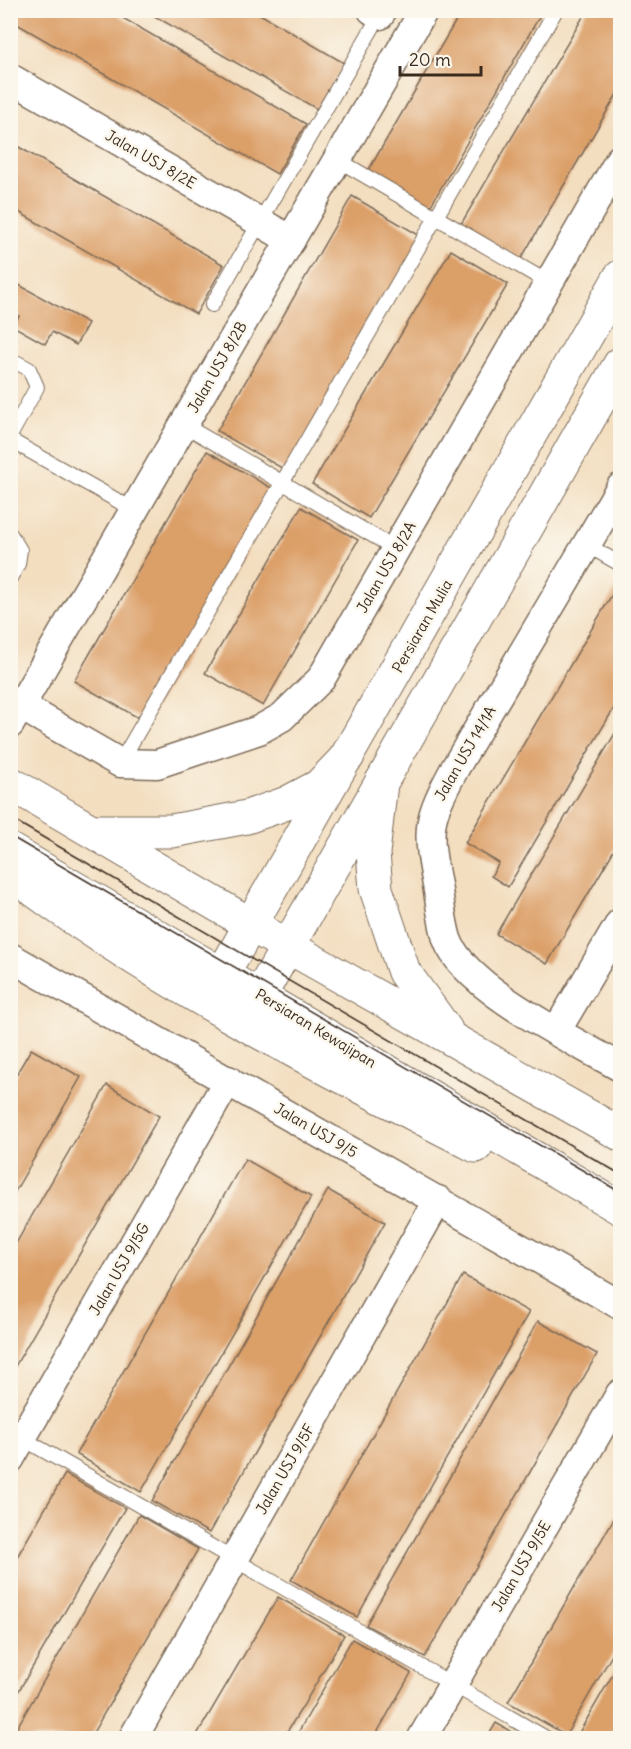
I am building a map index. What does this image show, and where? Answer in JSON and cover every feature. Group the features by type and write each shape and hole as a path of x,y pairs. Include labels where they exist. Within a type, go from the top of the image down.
{"main road":[{"name":"Persiaran Mulia","path":"223,973 621,277"},
{"path":"260,994 621,364"},
{"path":"91,831 172,831 248,817 287,803 319,786 348,756"},
{"path":"10,783 287,946 621,1134"},
{"path":"381,783 373,853 376,890 404,972 453,1039"},
{"name":"Persiaran Kewajipan","path":"10,850 260,994 621,1208"},
{"name":"Persiaran Kewajipan","path":"10,872 165,976 322,1066 483,1150 621,1208"}],"street":[{"name":"Jalan USJ 8/2B","path":"16,715 424,10"},
{"name":"Jalan USJ 8/2E","path":"10,78 291,240"},
{"name":"Jalan USJ 8/2A","path":"16,715 120,763 157,764 181,758 259,730 282,717 321,679 621,159"},
{"name":"Jalan USJ 14/1A","path":"621,488 455,768 434,807 429,836 448,940 465,967 503,999 621,1067"},
{"path":"557,1030 621,923"},
{"name":"Jalan USJ 9/5","path":"13,964 228,1080 621,1305"},
{"name":"Jalan USJ 9/5G","path":"14,1443 228,1080"},
{"name":"Jalan USJ 9/5F","path":"133,1738 438,1200"},
{"name":"Jalan USJ 9/5E","path":"422,1738 621,1394"}],"lane":[{"path":"120,763 556,10"},
{"path":"212,305 378,12"},
{"path":"338,160 549,283"},
{"path":"10,359 29,369 37,387 10,438 134,510"},
{"path":"184,425 396,549"},
{"path":"10,534 20,550 18,564 10,578"},
{"path":"587,545 621,564"},
{"path":"14,1443 234,1559 546,1738"}],"building":[{"path":"10,10 109,10 306,124 277,174 10,20"},
{"path":"144,10 253,10 344,63 317,109"},
{"path":"462,10 543,10 430,207 368,171"},
{"path":"587,10 620,10 620,89 521,259 461,224"},
{"path":"10,142 224,265 196,314 10,207"},
{"path":"352,196 422,237 287,471 217,431"},
{"path":"451,250 508,284 369,518 312,484"},
{"path":"10,280 88,323 76,345 52,332 45,344 13,326 19,316 10,311"},
{"path":"207,451 280,493 147,723 74,681"},
{"path":"301,507 358,540 263,706 205,673"},
{"path":"620,581 620,698 508,887 491,876 499,863 465,843"},
{"path":"620,725 620,840 547,964 496,934"},
{"path":"31,1049 81,1077 10,1200 10,1085"},
{"path":"107,1085 159,1116 10,1375 10,1254"},
{"path":"245,1159 311,1197 141,1492 76,1454"},
{"path":"328,1190 385,1222 209,1533 152,1501"},
{"path":"463,1275 529,1312 357,1617 291,1580"},
{"path":"538,1321 597,1354 425,1657 366,1625"},
{"path":"65,1474 125,1508 10,1706 10,1569"},
{"path":"620,1508 620,1641 566,1735 508,1702"},
{"path":"139,1515 198,1549 90,1738 11,1738"},
{"path":"278,1597 344,1635 303,1706 283,1738 195,1738"},
{"path":"352,1639 411,1673 374,1738 295,1738"},
{"path":"620,1661 620,1738 576,1738 616,1669"},
{"path":"496,1723 522,1738 487,1738"}],"tram line":[{"path":"10,818 620,1174"},
{"path":"10,836 620,1192"}]}
